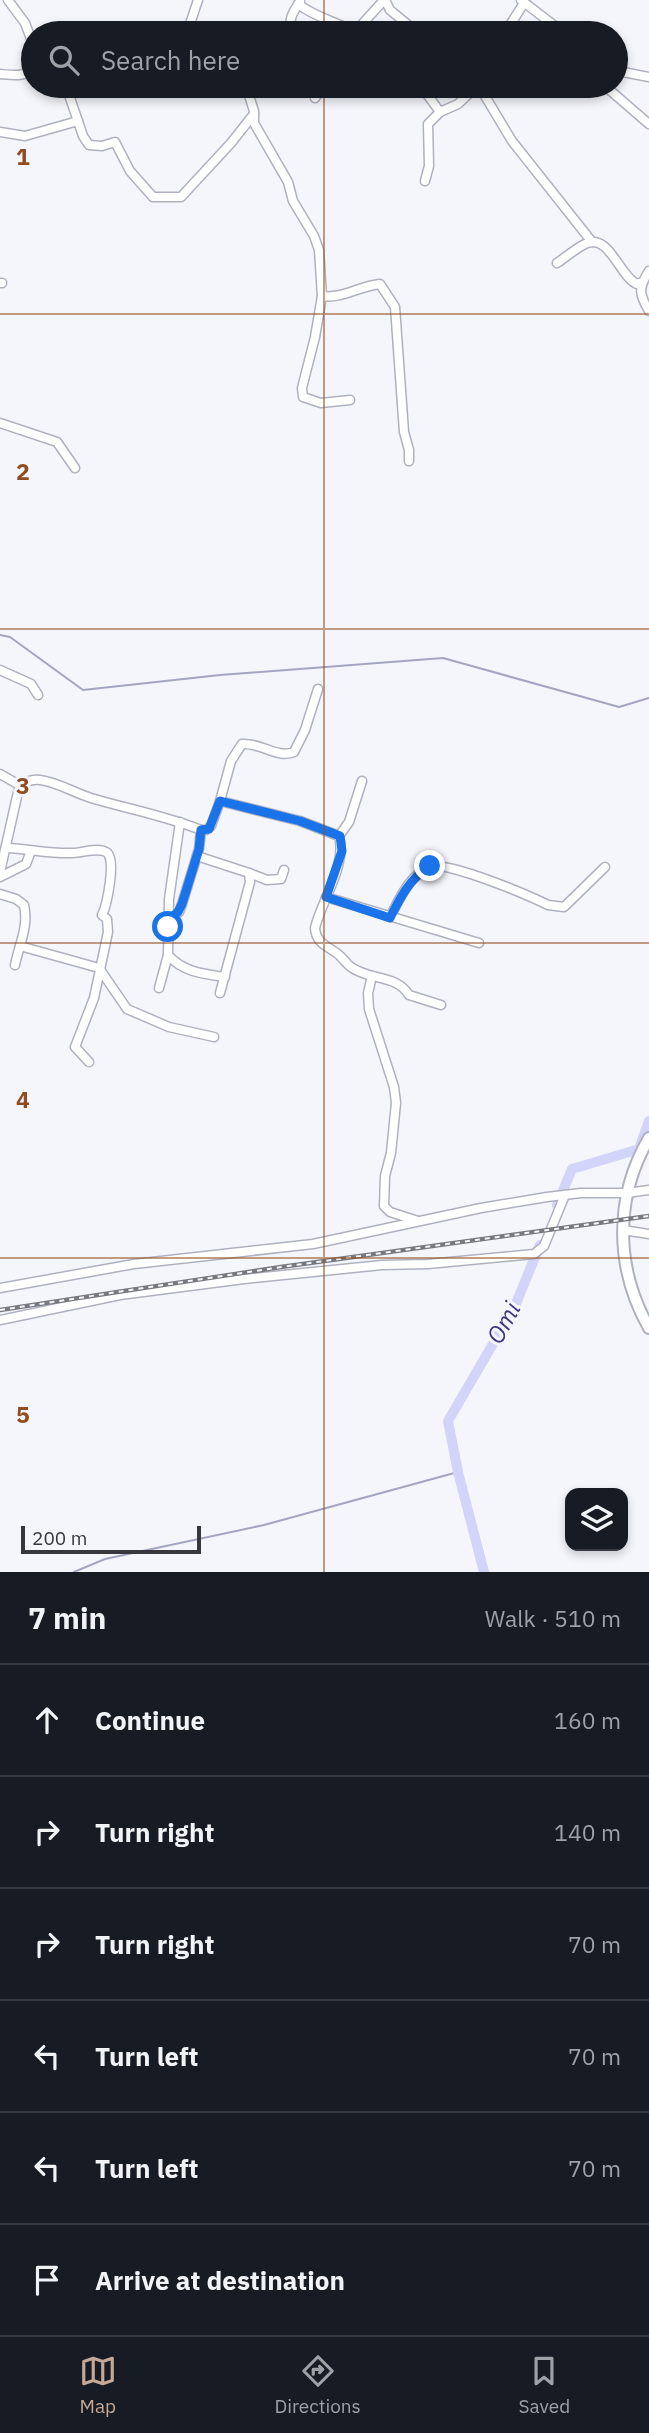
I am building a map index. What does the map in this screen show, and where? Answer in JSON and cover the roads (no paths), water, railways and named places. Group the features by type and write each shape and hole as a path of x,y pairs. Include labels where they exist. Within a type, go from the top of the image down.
{"main road":[{"path":"649,1139 636,1164 627,1193 623,1230 627,1272 634,1296 649,1328"}],"street":[{"path":"8,0 24,21"},
{"path":"191,21 198,0"},
{"path":"366,21 384,0 390,10 403,21"},
{"path":"512,21 523,1 550,21"},
{"path":"291,21 292,13 300,2 310,13 328,21"},
{"path":"628,73 649,77"},
{"path":"0,74 21,75"},
{"path":"70,98 83,136 89,145 102,146 115,142 130,171 153,197 181,197 254,114"},
{"path":"251,98 254,123 288,182 297,210 314,236 319,250 322,296 302,388 303,397 321,403 350,400"},
{"path":"430,98 440,112"},
{"path":"425,181 429,166 428,124 440,112 465,98"},
{"path":"485,98 512,141 592,242"},
{"path":"619,98 649,124"},
{"path":"0,132 25,136 78,121"},
{"path":"557,263 592,242 598,243 607,248 629,280 637,284 642,282"},
{"path":"649,271 639,287 641,299 649,311"},
{"path":"322,296 335,298 380,284 395,307 404,432 410,461"},
{"path":"0,423 57,442 75,468"},
{"path":"0,670 31,684 38,695"},
{"path":"0,874 21,786 32,780 41,780 201,830 209,829 231,761 242,744 253,744 286,755 294,752 305,730 318,689"},
{"path":"0,774 21,786"},
{"path":"362,781 349,822 340,836 342,851 319,912 316,936 351,967 396,982 403,986 409,995 441,1005"},
{"path":"220,801 300,821 340,836"},
{"path":"159,988 168,955 167,921 180,822"},
{"path":"167,921 178,912 182,904 197,856 201,830"},
{"path":"7,848 73,853 98,850 109,855 110,878 102,915 107,919 108,932 94,998 75,1047 89,1062"},
{"path":"0,874 26,864 31,851"},
{"path":"197,856 267,880 281,879 284,870"},
{"path":"390,918 410,883 430,866 439,865 471,875 558,907 564,907 605,867"},
{"path":"220,993 250,882 249,873"},
{"path":"0,894 16,899 24,905 25,925 15,965"},
{"path":"326,897 479,943"},
{"path":"20,946 99,968 127,1009 169,1027 214,1037"},
{"path":"168,955 178,964 193,971 225,977"},
{"path":"372,976 368,993 369,1009 394,1087 396,1102 391,1153 385,1176 384,1206 390,1212 419,1222"},
{"path":"0,1288 134,1264 313,1244 481,1208 565,1195 649,1190"},
{"path":"0,1321 120,1295 244,1279 534,1254 544,1246 565,1195"},
{"path":"623,1230 649,1234"}],"waterway":[{"path":"0,635 10,637 83,690 220,675 443,658 619,707 649,698"},
{"name":"Omi","path":"557,1205 572,1169 639,1149 649,1121"},
{"name":"Omi","path":"484,1572 458,1472 448,1421 515,1306 540,1245"},
{"path":"74,1572 105,1559 264,1525 458,1472"}],"railway":[{"path":"0,1310 281,1267 649,1216"}]}
